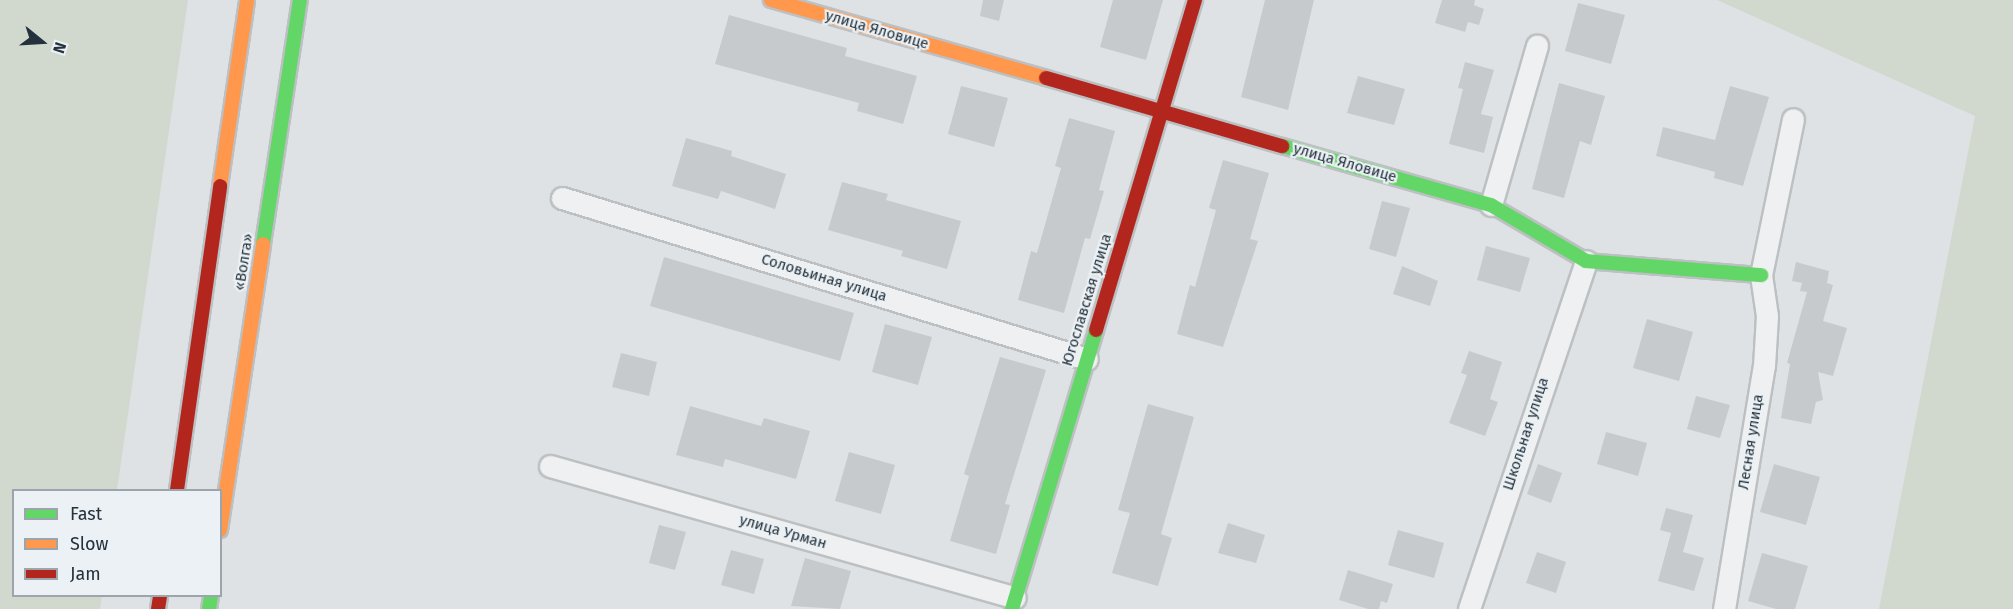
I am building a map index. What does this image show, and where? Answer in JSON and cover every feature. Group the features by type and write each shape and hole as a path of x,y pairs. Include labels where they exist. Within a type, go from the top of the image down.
{"main road":[{"path":"177,489 247,0"},
{"name":"«Волга»","path":"222,517 300,0"},
{"name":"улица Яловице","path":"771,0 1491,206 1586,261 1761,275"},
{"name":"Югославская улица","path":"1013,603 1195,0"}],"street":[{"path":"1491,206 1537,46"},
{"path":"1761,275 1793,119"},
{"name":"Соловьиная улица","path":"562,198 1087,359"},
{"name":"Школьная улица","path":"1469,609 1586,261"},
{"name":"Лесная улица","path":"1725,609 1764,366 1767,316 1761,275"},
{"name":"улица Урман","path":"550,466 1013,603"}],"shaded area":[{"path":"0,0 188,0 117,489 12,489 12,597 102,597 100,609 0,609"},
{"path":"1717,0 2013,0 2013,609 1879,609 1975,116"}],"building":[{"path":"983,0 1004,0 999,21 980,16"},
{"path":"1113,0 1163,0 1146,60 1100,47"},
{"path":"1265,0 1314,0 1288,110 1241,97"},
{"path":"1442,0 1475,0 1474,5 1484,9 1479,25 1468,22 1465,32 1435,23"},
{"path":"1578,3 1625,15 1611,64 1565,51"},
{"path":"729,15 847,48 845,56 917,76 903,124 857,111 859,103 715,64"},
{"path":"1465,62 1494,70 1481,114 1493,117 1484,153 1449,144 1463,89 1458,88"},
{"path":"1358,76 1405,89 1394,125 1347,113"},
{"path":"1559,83 1605,96 1591,145 1580,141 1564,198 1532,189"},
{"path":"961,86 1008,98 994,147 948,134"},
{"path":"1730,86 1769,97 1743,186 1714,178 1715,172 1656,156 1663,127 1715,140"},
{"path":"1069,118 1115,131 1099,190 1104,191 1090,239 1085,238 1064,313 1018,300 1031,251 1037,253 1061,168 1055,166"},
{"path":"686,138 732,151 731,156 786,174 775,209 721,191 718,199 672,186"},
{"path":"1223,160 1269,173 1250,239 1258,241 1223,347 1177,334 1190,285 1195,287 1216,210 1209,208"},
{"path":"842,182 888,194 886,200 961,221 947,269 901,256 903,251 828,230"},
{"path":"1382,201 1410,208 1396,257 1369,249"},
{"path":"1486,246 1530,258 1520,292 1477,280"},
{"path":"664,257 854,313 840,361 650,306"},
{"path":"1796,262 1829,271 1827,283 1833,285 1823,321 1847,328 1833,376 1818,372 1823,400 1816,402 1811,424 1781,418 1790,364 1787,363 1807,292 1800,291 1802,283 1792,281"},
{"path":"1402,266 1438,281 1430,306 1393,294"},
{"path":"1647,319 1693,332 1679,381 1633,368"},
{"path":"885,324 932,337 918,385 872,372"},
{"path":"1469,351 1502,362 1490,399 1498,402 1485,436 1449,423 1467,375 1461,373"},
{"path":"621,353 657,362 649,396 612,387"},
{"path":"1000,357 1046,370 1005,504 1010,505 996,554 950,541 969,476 964,474"},
{"path":"1696,396 1730,405 1720,438 1687,429"},
{"path":"1148,404 1194,417 1161,534 1172,538 1158,586 1112,573 1130,513 1118,510"},
{"path":"690,406 761,426 764,418 810,431 796,479 725,459 723,467 676,455"},
{"path":"1606,432 1647,443 1638,476 1597,464"},
{"path":"849,452 895,465 881,514 835,501"},
{"path":"1538,464 1562,473 1551,503 1527,494"},
{"path":"1774,464 1820,477 1806,525 1760,512"},
{"path":"1666,508 1693,515 1683,552 1704,558 1694,591 1658,581 1671,533 1660,530"},
{"path":"1228,523 1265,535 1256,563 1218,553"},
{"path":"659,525 686,532 675,570 649,563"},
{"path":"1398,530 1444,543 1434,578 1388,565"},
{"path":"731,550 764,559 754,594 721,585"},
{"path":"1537,552 1566,562 1556,593 1526,583"},
{"path":"1762,553 1808,566 1795,609 1776,609 1748,601"},
{"path":"805,558 851,571 840,609 791,606"},
{"path":"1348,570 1393,584 1387,603 1381,601 1379,609 1368,609 1339,600"}],"traffic: fast":[{"path":"263,244 300,0"},
{"path":"1282,146 1491,205 1586,261 1761,275"},
{"path":"1012,609 1096,330"},
{"path":"209,609 211,597"}],"traffic: slow":[{"path":"220,186 247,0"},
{"path":"771,0 1046,78"},
{"path":"222,517 263,244"}],"traffic: jam":[{"path":"1096,330 1195,0"},
{"path":"1046,78 1282,146"},
{"path":"177,489 220,186"},
{"path":"158,609 160,597"}]}
